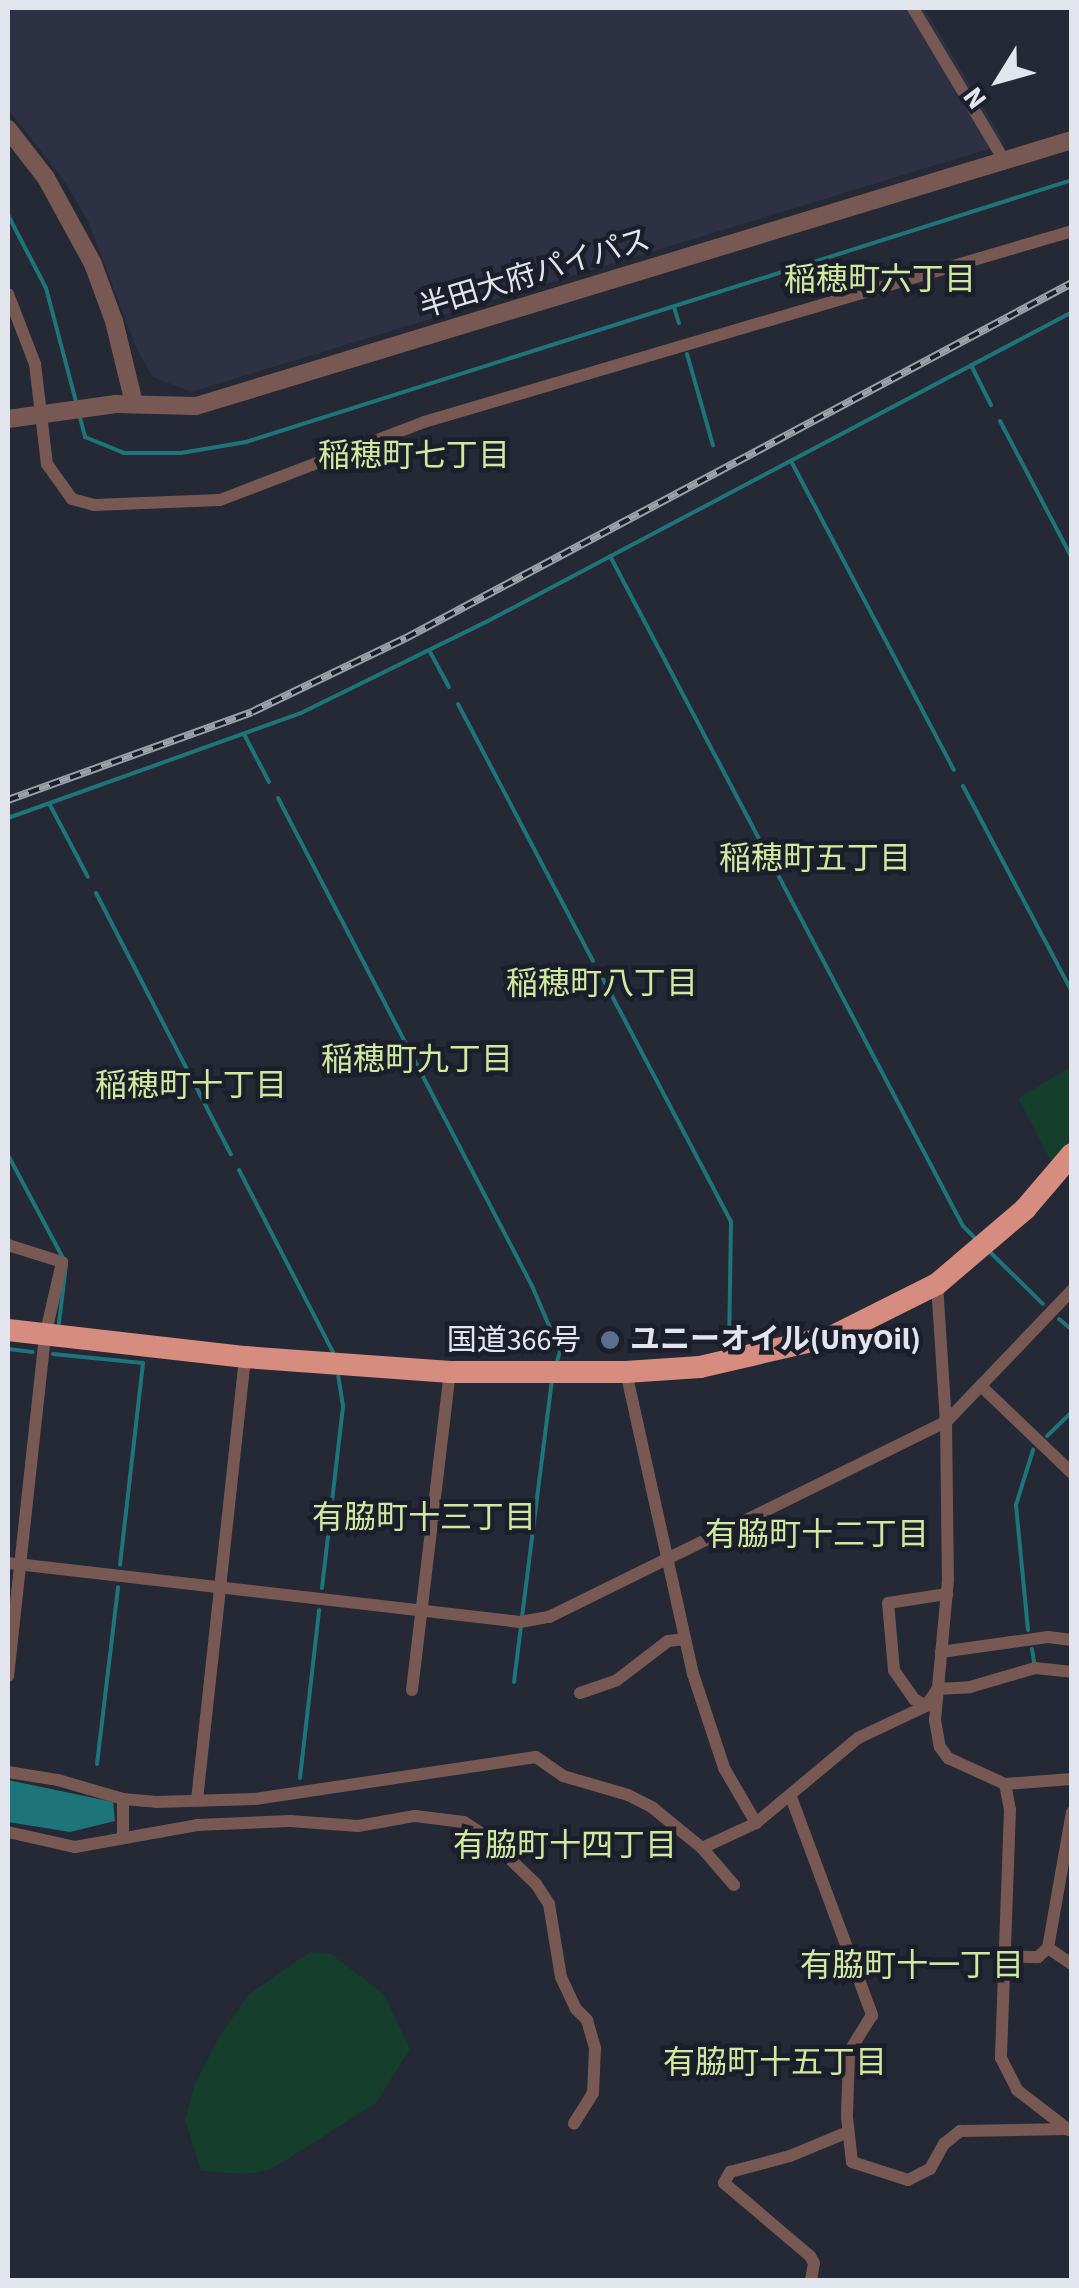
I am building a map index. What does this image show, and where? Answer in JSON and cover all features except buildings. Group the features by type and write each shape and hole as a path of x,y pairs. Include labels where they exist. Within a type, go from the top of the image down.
{"highway":[{"name":"国道366号","path":"8,1330 245,1357 450,1372 626,1372 700,1367 804,1346 873,1319 937,1284 984,1248 1060,1178 1072,1154"}],"street":[{"path":"913,8 1004,160"},
{"path":"8,129 46,178 92,264 114,322 125,404"},
{"name":"半田大府パイパス","path":"8,419 44,411 125,404 196,406 1072,140"},
{"path":"8,294 36,364 47,464 72,499 94,505 220,500 424,422 1072,230"},
{"path":"8,1245 62,1262 45,1336 14,1564 8,1676"},
{"path":"937,1284 946,1422 947,1594 935,1720 943,1753 1005,1784 1072,1779"},
{"path":"14,1564 520,1622 535,1620 671,1559 946,1422 1072,1290"},
{"path":"197,1800 245,1357"},
{"path":"412,1690 450,1372"},
{"path":"626,1372 671,1559 685,1639 724,1768 756,1823"},
{"path":"981,1386 1072,1473"},
{"path":"926,1706 914,1700 894,1670 888,1603 947,1594"},
{"path":"941,1652 1048,1637 1072,1640"},
{"path":"580,1693 617,1680 636,1661 668,1642 685,1639"},
{"path":"938,1689 970,1687 1035,1668 1072,1672"},
{"path":"702,1848 756,1823 858,1738 926,1706 938,1689"},
{"path":"8,1772 58,1780 123,1799 197,1800 318,1792 536,1757 563,1776 628,1795 702,1848 734,1885"},
{"path":"1005,1784 1010,1810 998,2033 1004,2070 1018,2090 1070,2131"},
{"path":"791,1797 872,2015 849,2052 848,2132 852,2162 901,2180 930,2168 944,2144 960,2131 1070,2131"},
{"path":"123,1799 124,1836"},
{"path":"1004,1956 1038,1957 1048,1948 1066,1882 1072,1812"},
{"path":"8,1832 74,1847 198,1825 290,1820 358,1826 415,1816 464,1822 487,1836 536,1884 549,1904 561,1977 576,2008 587,2020 595,2048 595,2082 574,2123"},
{"path":"1048,1948 1072,1964"},
{"path":"811,2280 814,2262 810,2256 724,2183 730,2172 790,2156 848,2132"}],"shaded area":[{"path":"8,8 924,8 1005,144 191,392 153,377 137,350 88,221 63,179 8,109"},
{"path":"1071,1067 1071,1143 1054,1167 1018,1098"},
{"path":"8,1780 113,1802 115,1821 70,1832 8,1822"},
{"path":"310,1952 331,1954 384,1994 410,2049 376,2103 270,2170 245,2174 201,2171 185,2120 195,2084 219,2037 249,1994"}],"waterway":[{"path":"79,414 85,437 124,453 181,453 246,442 1072,180"},
{"path":"8,215 46,288 77,405"},
{"path":"674,307 679,323"},
{"path":"8,818 301,713 488,621 1072,312"},
{"path":"687,354 713,445"},
{"path":"971,365 991,405"},
{"path":"1000,421 1072,558"},
{"path":"791,461 954,770"},
{"path":"610,556 963,1226 976,1239"},
{"path":"429,650 449,687"},
{"path":"458,704 593,961"},
{"path":"244,734 269,782"},
{"path":"963,786 1072,992"},
{"path":"278,798 532,1286 560,1351 556,1365"},
{"path":"50,805 88,877"},
{"path":"96,893 231,1154"},
{"path":"602,977 731,1222 729,1346"},
{"path":"8,1155 62,1256"},
{"path":"239,1170 333,1352"},
{"path":"990,1252 1043,1304"},
{"path":"59,1323 66,1265"},
{"path":"1059,1319 1072,1330"},
{"path":"8,1349 33,1352"},
{"path":"53,1354 143,1363 120,1565"},
{"path":"322,1588 343,1406 338,1376"},
{"path":"522,1617 552,1379"},
{"path":"1047,1436 1072,1412"},
{"path":"1028,1630 1016,1505 1033,1450"},
{"path":"97,1764 118,1587"},
{"path":"300,1778 319,1610"},
{"path":"514,1682 521,1626"},
{"path":"1032,1649 1034,1662"}],"railway":[{"path":"8,800 252,712 406,638 1072,283"}],"place":[{"name":"ユニーオイル(UnyOil)","path":"610,1340"}],"district":[{"name":"稲穂町六丁目","path":"880,280"},
{"name":"稲穂町七丁目","path":"414,456"},
{"name":"稲穂町五丁目","path":"815,859"},
{"name":"稲穂町八丁目","path":"602,984"},
{"name":"稲穂町九丁目","path":"417,1060"},
{"name":"稲穂町十丁目","path":"191,1086"},
{"name":"有脇町十三丁目","path":"424,1518"},
{"name":"有脇町十二丁目","path":"817,1535"},
{"name":"有脇町十四丁目","path":"565,1846"},
{"name":"有脇町十一丁目","path":"912,1966"},
{"name":"有脇町十五丁目","path":"775,2063"}]}
